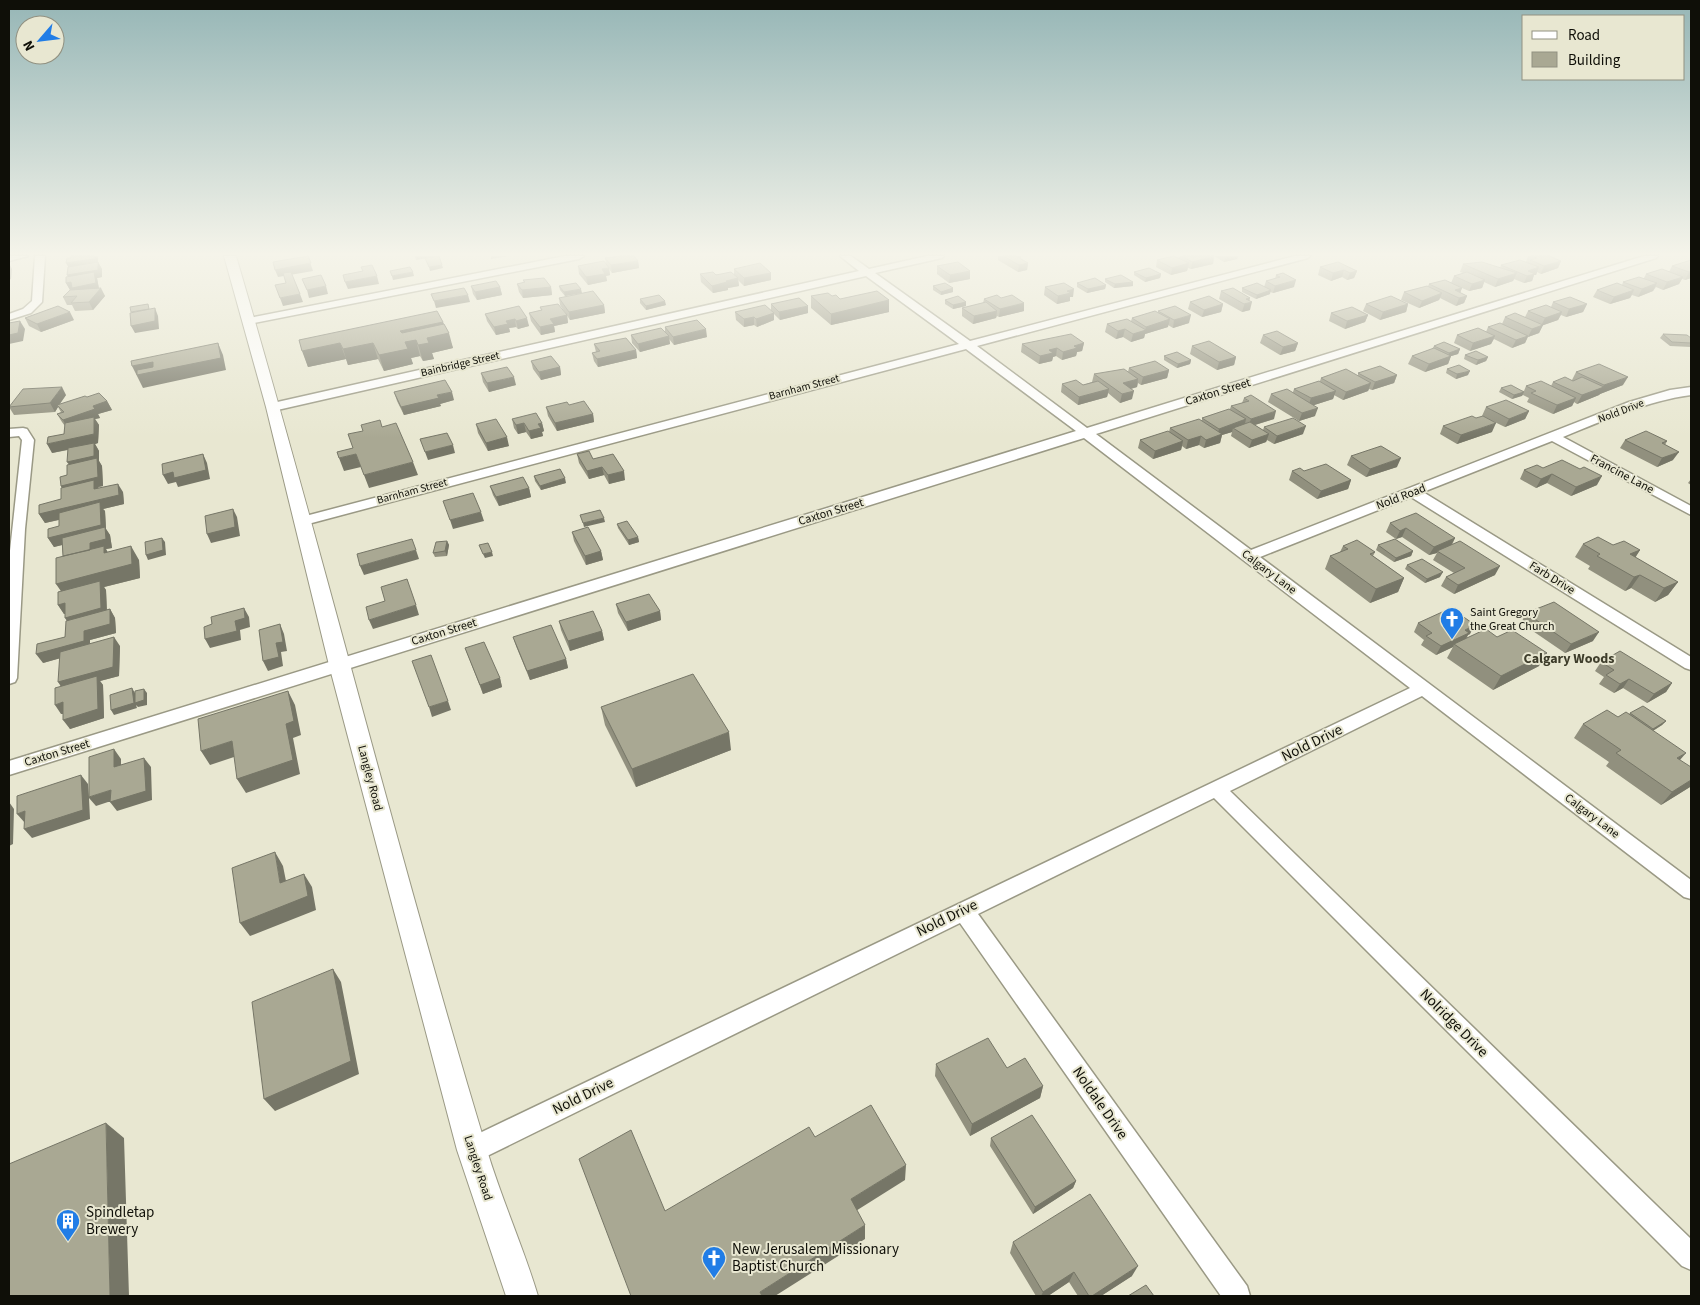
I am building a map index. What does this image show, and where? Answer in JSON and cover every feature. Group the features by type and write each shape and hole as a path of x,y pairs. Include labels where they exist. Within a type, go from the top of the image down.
{"street":[{"name":"Langley Road","path":"248,317 303,521 339,665 472,1150 522,1296"},
{"path":"249,321 270,317"},
{"name":"Bainbridge Street","path":"273,407 669,317"},
{"name":"Calgary Lane","path":"926,317 1020,383 1691,891"},
{"name":"Barnham Street","path":"303,521 1072,317"},
{"name":"Caxton Street","path":"9,768 1458,317"},
{"name":"Nold Drive","path":"1553,437 1633,405 1670,394 1691,391"},
{"path":"9,678 13,530 28,440 16,432"},
{"name":"Nold Road","path":"1249,556 1553,437"},
{"name":"Francine Lane","path":"1553,437 1691,511"},
{"name":"Farb Drive","path":"1413,492 1691,664"},
{"name":"Nold Drive","path":"472,1150 1424,688"},
{"name":"Nolridge Drive","path":"1216,789 1691,1257"},
{"name":"Noldale Drive","path":"964,910 1237,1296"}],"building":[{"path":"28,317 57,317 37,324 25,318"},
{"path":"130,317 155,317 155,321 131,326"},
{"path":"409,317 440,317 443,322 400,331 402,333 444,324 449,333 427,338 429,343 418,345 416,340 405,342 408,349 379,355 373,343 343,349 340,343 302,351 299,340"},
{"path":"487,317 527,318 506,321 508,324 494,327"},
{"path":"532,317 559,317 550,319 554,324 540,327"},
{"path":"741,317 762,317 756,319 754,317 744,319"},
{"path":"1166,317 1170,319 1146,327 1132,318"},
{"path":"1168,317 1185,317 1174,320"},
{"path":"1339,317 1361,317 1347,321"},
{"path":"1505,317 1524,317 1543,325 1532,329"},
{"path":"1127,319 1146,330 1133,334 1125,329 1118,331 1107,324"},
{"path":"697,320 706,329 673,337 665,327"},
{"path":"20,321 18,333 9,335 9,323"},
{"path":"1500,323 1528,336 1516,340 1488,327"},
{"path":"661,328 669,336 638,344 631,335"},
{"path":"1478,328 1495,336 1473,343 1457,335"},
{"path":"1277,331 1298,343 1283,347 1263,335"},
{"path":"1071,334 1084,343 1074,346 1077,348 1063,352 1057,348 1049,350 1053,353 1040,356 1022,344"},
{"path":"1663,334 1687,335 1691,338 1691,343 1672,342"},
{"path":"626,338 636,350 597,359 592,353 600,351 594,344"},
{"path":"1209,341 1236,357 1219,362 1192,346"},
{"path":"1444,342 1460,349 1449,353 1434,346"},
{"path":"218,343 221,358 137,375 137,370 153,367 153,362 132,366 131,361"},
{"path":"1434,348 1451,356 1429,364 1412,356"},
{"path":"1476,351 1488,357 1478,360 1465,355"},
{"path":"1177,352 1191,360 1178,364 1164,356"},
{"path":"551,356 560,367 539,372 531,361"},
{"path":"1155,361 1169,370 1143,377 1129,368"},
{"path":"1599,364 1628,377 1604,385 1576,372"},
{"path":"1459,365 1470,371 1457,374 1447,369"},
{"path":"1380,366 1397,375 1375,382 1358,373"},
{"path":"507,367 514,377 487,383 481,373"},
{"path":"1124,369 1138,379 1123,383 1134,391 1122,394 1094,374"},
{"path":"1346,369 1371,383 1346,392 1321,378"},
{"path":"1565,377 1573,381 1582,377 1604,387 1582,395 1553,382"},
{"path":"445,380 452,392 437,395 439,398 401,407 394,392"},
{"path":"1076,380 1083,385 1098,381 1109,389 1079,397 1062,384"},
{"path":"1319,381 1336,391 1311,398 1294,389"},
{"path":"1541,381 1576,398 1557,405 1531,393 1536,391 1526,386"},
{"path":"1511,385 1524,392 1514,395 1501,388"},
{"path":"62,387 50,403 9,407 23,389"},
{"path":"1287,389 1318,408 1302,413 1271,394"},
{"path":"99,393 107,401 93,406 95,409 63,420 57,414 64,412 57,405"},
{"path":"1251,395 1276,411 1251,419 1231,406 1249,401 1244,398"},
{"path":"1506,400 1529,411 1509,419 1486,407"},
{"path":"584,401 593,414 555,423 546,407 567,402 569,405"},
{"path":"1229,409 1246,419 1219,429 1202,418"},
{"path":"536,413 542,423 538,424 541,428 529,431 524,423 516,425 512,419"},
{"path":"1472,416 1476,418 1483,416 1496,423 1461,435 1443,426"},
{"path":"94,417 94,434 47,444 48,437 64,434 65,423"},
{"path":"1293,418 1306,426 1277,436 1264,427"},
{"path":"496,419 507,437 486,443 476,424"},
{"path":"1199,419 1222,434 1206,440 1201,436 1188,440 1170,428"},
{"path":"380,420 382,427 396,423 413,462 364,475 356,454 339,458 337,452 353,448 348,434 363,431 361,425"},
{"path":"1250,422 1269,434 1252,440 1233,428"},
{"path":"1168,431 1183,441 1155,451 1140,440"},
{"path":"1646,431 1667,441 1662,443 1679,452 1662,458 1625,440"},
{"path":"447,433 453,445 425,452 420,439"},
{"path":"94,443 94,456 67,462 68,448"},
{"path":"1381,446 1401,458 1370,469 1351,456"},
{"path":"589,451 593,459 613,454 624,471 608,475 602,467 587,471 577,454"},
{"path":"203,454 206,470 174,478 173,472 163,475 162,464"},
{"path":"97,458 98,477 61,486 60,477 67,475 67,465"},
{"path":"1562,460 1580,469 1584,467 1602,476 1576,487 1552,474 1541,479 1524,470 1537,465 1543,468"},
{"path":"1326,464 1351,480 1321,491 1292,471 1300,468 1304,471"},
{"path":"560,469 565,478 540,486 534,476"},
{"path":"523,477 529,488 496,497 490,486"},
{"path":"94,480 94,489 118,484 119,495 39,514 39,505 61,499 61,488"},
{"path":"473,493 481,512 450,520 443,501"},
{"path":"100,502 101,525 48,538 48,529 59,526 59,513"},
{"path":"233,509 235,527 207,534 205,516"},
{"path":"600,510 604,518 583,523 580,515"},
{"path":"1416,513 1455,538 1434,547 1406,528 1400,531 1390,523"},
{"path":"627,521 638,537 628,540 617,524"},
{"path":"105,527 106,539 90,543 90,550 63,556 62,538"},
{"path":"588,527 601,551 585,556 572,532"},
{"path":"1598,537 1613,545 1624,541 1640,550 1630,554 1678,582 1664,588 1640,575 1634,577 1597,556 1600,554 1583,544"},
{"path":"162,538 163,550 146,555 145,542"},
{"path":"412,539 416,550 360,566 357,554"},
{"path":"1395,539 1413,551 1396,558 1378,545"},
{"path":"1357,540 1375,552 1370,554 1404,578 1376,589 1330,556 1348,549 1343,546"},
{"path":"447,541 445,551 433,553 436,542"},
{"path":"1460,541 1500,566 1458,585 1446,577 1465,568 1437,551"},
{"path":"488,543 492,552 483,554 479,545"},
{"path":"104,546 104,553 131,546 132,564 56,584 56,558"},
{"path":"1422,559 1443,572 1427,579 1407,565"},
{"path":"407,579 416,605 369,620 366,607 385,601 381,587"},
{"path":"100,581 101,608 65,618 65,603 58,605 58,592"},
{"path":"649,594 660,611 626,622 616,604"},
{"path":"1554,602 1599,632 1571,644 1526,613"},
{"path":"244,608 245,618 235,621 237,631 205,639 204,627 212,624 211,617"},
{"path":"1451,608 1475,625 1465,630 1469,633 1441,646 1426,636 1432,633 1418,623"},
{"path":"110,609 110,624 84,631 84,641 36,654 37,644 65,637 66,621"},
{"path":"593,611 602,631 568,641 559,621"},
{"path":"280,624 283,642 276,643 279,657 263,661 259,630"},
{"path":"551,625 566,659 527,671 513,637"},
{"path":"1486,629 1497,637 1512,630 1547,653 1501,676 1454,644"},
{"path":"114,637 113,667 58,682 60,652"},
{"path":"484,642 500,678 480,685 465,648"},
{"path":"1620,651 1672,683 1654,694 1629,679 1620,684 1606,675 1614,670 1601,662"},
{"path":"431,655 448,701 429,707 412,661"},
{"path":"693,674 729,732 632,769 601,707"},
{"path":"97,676 98,709 63,720 63,702 55,705 55,688"},
{"path":"132,688 134,703 111,710 110,695"},
{"path":"144,689 144,700 135,703 135,691"},
{"path":"288,691 294,721 286,724 293,760 237,779 232,741 201,751 198,719"},
{"path":"1643,706 1666,721 1653,729 1630,713"},
{"path":"1607,710 1618,717 1626,712 1686,753 1677,758 1691,767 1691,780 1672,792 1616,753 1621,750 1583,724"},
{"path":"114,749 114,767 144,758 146,791 110,802 111,790 89,797 89,757"},
{"path":"81,775 83,810 24,829 25,811 17,814 17,796"},
{"path":"275,852 280,883 304,874 308,896 240,923 232,868"},
{"path":"333,969 351,1061 264,1099 252,1002"},
{"path":"988,1038 1007,1068 1025,1058 1043,1086 972,1124 936,1064"},
{"path":"871,1105 906,1165 851,1199 865,1225 760,1292 762,1296 631,1296 579,1159 631,1130 665,1211 809,1127 815,1137"},
{"path":"1032,1115 1076,1181 1035,1207 991,1138"},
{"name":"Spindletap Brewery","path":"106,1123 110,1296 9,1296 9,1164"},
{"path":"1090,1194 1138,1266 1092,1296 1089,1296 1074,1272 1043,1292 1013,1242"},
{"path":"1146,1285 1154,1296 1128,1296"}],"place":[{"name":"Saint Gregory the Great Church","path":"1452,640"},
{"name":"Spindletap Brewery","path":"68,1242"},
{"name":"New Jerusalem Missionary Baptist Church","path":"714,1279"}],"district":[{"name":"Calgary Woods","path":"1569,659"}]}
